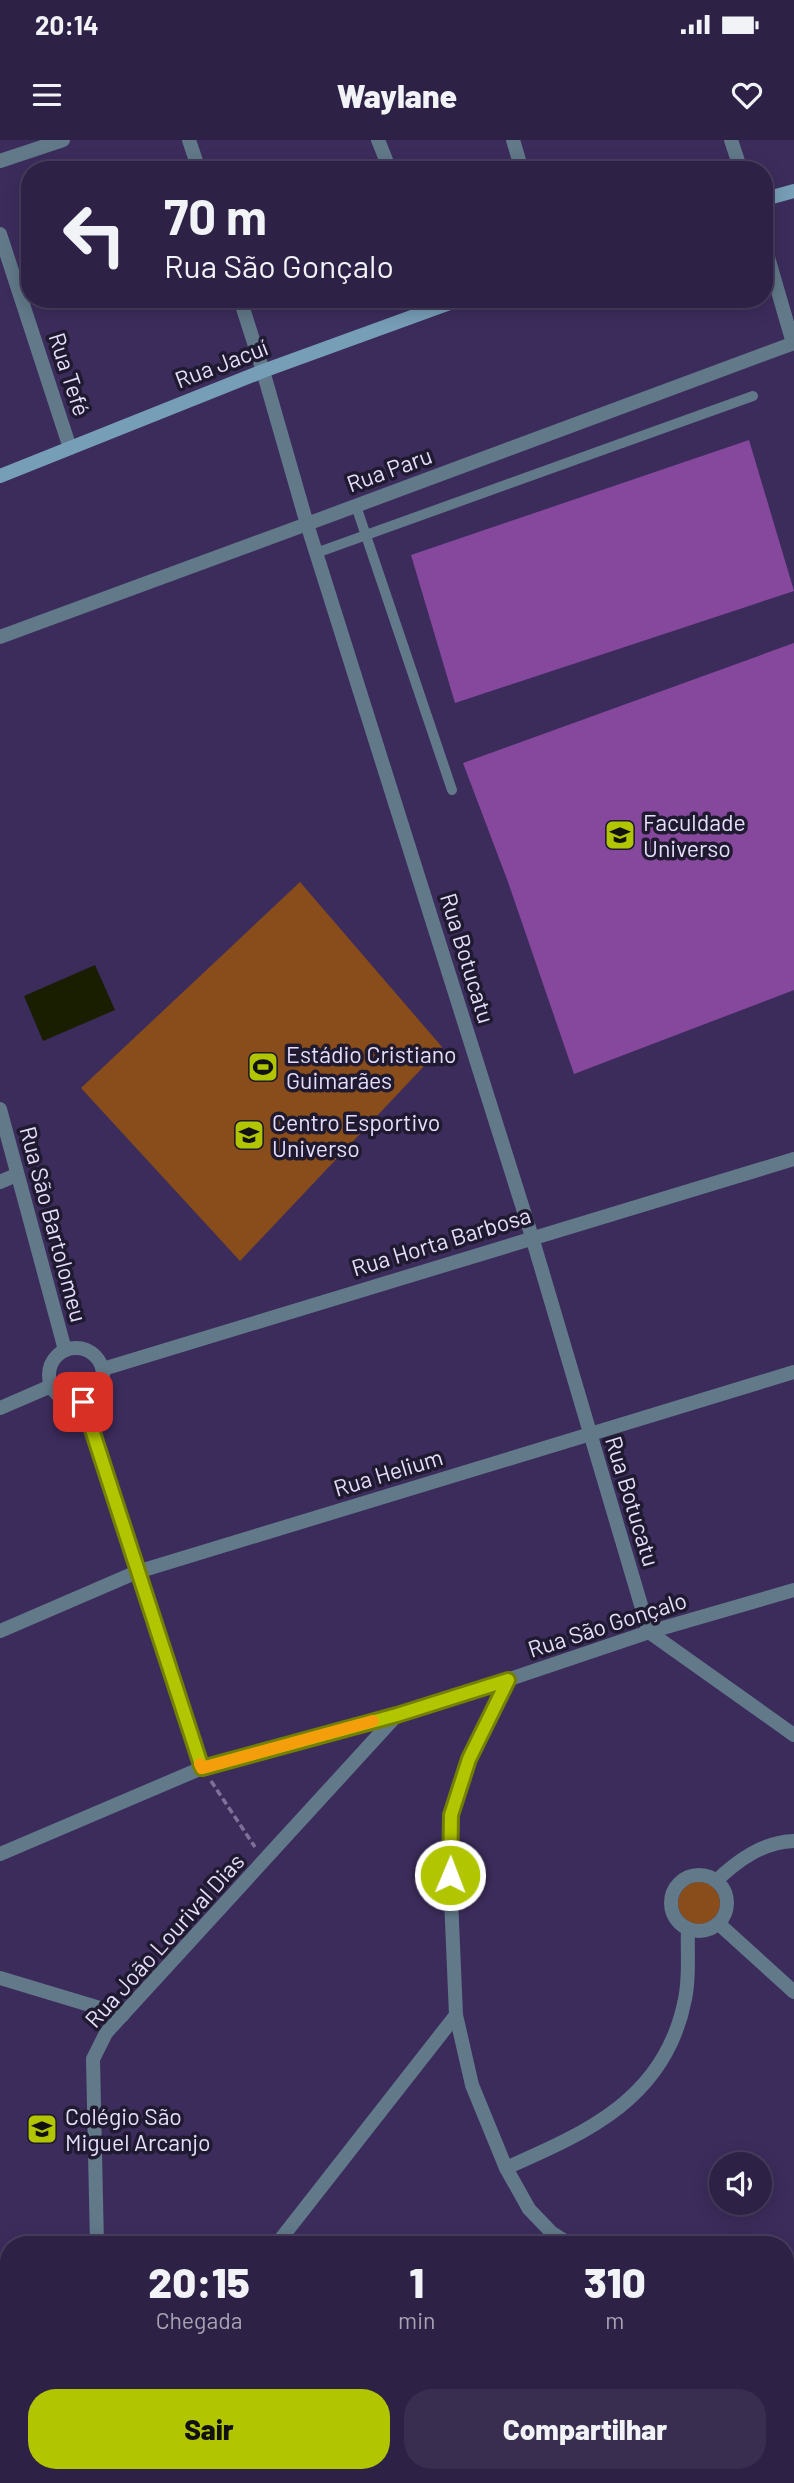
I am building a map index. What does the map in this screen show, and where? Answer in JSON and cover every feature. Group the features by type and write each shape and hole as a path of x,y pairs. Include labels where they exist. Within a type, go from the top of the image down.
{"main road":[{"path":"773,197 794,191"},
{"name":"Rua Jacuí","path":"0,476 263,371 430,308"}],"street":[{"path":"0,161 63,140"},
{"path":"189,140 196,161"},
{"path":"377,140 386,161"},
{"path":"513,140 519,161"},
{"path":"731,140 738,161"},
{"name":"Rua Tefé","path":"0,234 21,298"},
{"path":"773,274 794,345"},
{"name":"Rua Tefé","path":"24,308 70,448"},
{"name":"Rua Botucatu","path":"243,308 307,524 531,1237 649,1632"},
{"name":"Rua Paru","path":"0,637 794,345"},
{"name":"Rua São Bartolomeu","path":"0,1109 65,1350"},
{"name":"Rua Horta Barbosa","path":"103,1369 794,1159"},
{"path":"0,1182 16,1175"},
{"path":"84,1349 99,1360 103,1369 102,1386 90,1399 83,1402 75,1403 62,1398 51,1386 49,1370 52,1362 65,1350 84,1349"},
{"name":"Rua Helium","path":"0,1631 137,1572 794,1372"},
{"path":"0,1408 51,1386"},
{"path":"83,1402 202,1768"},
{"name":"Rua São Gonçalo","path":"0,1854 202,1768 397,1715 649,1632 794,1590"},
{"path":"649,1632 794,1735"},
{"path":"508,1680 469,1759 451,1815 450,1875 456,2015 472,2085 506,2168 529,2209 557,2236"},
{"name":"Rua João Lourival Dias","path":"97,2236 93,2059 106,2033 397,1715"},
{"path":"716,1881 732,1865 759,1850 774,1843 794,1841"},
{"path":"700,1875 722,1886 727,1898 726,1912 719,1924 704,1931 688,1930 675,1918 671,1902 677,1885 692,1876 700,1875"},
{"path":"719,1924 794,1992"},
{"path":"506,2168 590,2128 633,2098 665,2055 678,2027 686,1998 688,1930"},
{"path":"0,1978 123,2015"},
{"path":"283,2236 456,2015"}],"lane":[{"path":"316,553 752,396"},
{"path":"356,506 452,790"}],"path":[{"path":"202,1768 265,1862"}],"shaded area":[{"name":"Estádio Cristiano Guimarães","path":"300,882 442,1047 240,1261 81,1088"},
{"path":"95,965 115,1010 43,1041 24,996"},
{"path":"699,1882 714,1888 720,1903 714,1918 699,1924 684,1918 678,1903 684,1888"}],"building":[{"path":"749,440 794,591 455,703 411,555"},
{"path":"794,643 794,990 574,1074 508,882 463,763"}],"slow traffic":[{"path":"200,1764 202,1768 373,1721"}],"place":[{"name":"Faculdade Universo","path":"620,835"},
{"name":"Estádio Cristiano Guimarães","path":"263,1067"},
{"name":"Centro Esportivo Universo","path":"249,1135"},
{"name":"Colégio São Miguel Arcanjo","path":"42,2129"}],"route":[{"path":"83,1402 202,1768 397,1715 508,1680 469,1759 451,1815 450,1875"}]}
